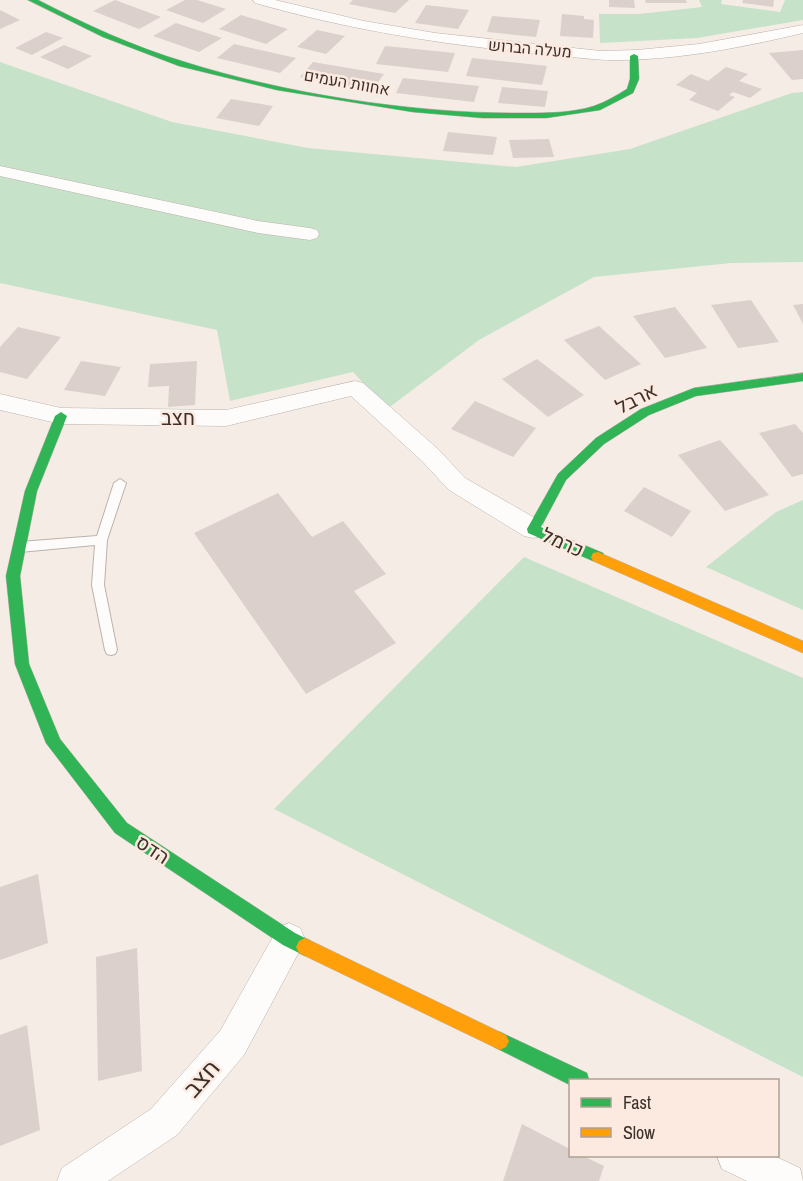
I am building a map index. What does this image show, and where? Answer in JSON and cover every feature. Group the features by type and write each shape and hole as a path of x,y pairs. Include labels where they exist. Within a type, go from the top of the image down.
{"street":[{"name":"אחוות העמים","path":"32,0 72,22 184,64 291,89 414,110 546,117 591,113 618,101 630,91 635,72 634,56"},
{"name":"מעלה הברוש","path":"260,0 333,19 418,35 496,45 634,56 701,48 803,29"},
{"path":"0,171 258,226 310,234"},
{"name":"ארבל","path":"533,529 562,477 600,441 645,412 694,392 803,377"},
{"name":"כרמל","path":"355,388 430,455 457,484 533,529 803,647"},
{"name":"חצב","path":"0,402 61,416 226,418 355,388"},
{"name":"הדס","path":"61,416 31,491 13,576 22,664 54,743 121,828 289,939 578,1079"},
{"name":"חצב","path":"75,1181 164,1122 232,1043 289,939"},
{"path":"739,1157 787,1181"}],"lane":[{"path":"111,650 98,585 101,540 120,483"},
{"path":"19,548 101,540"}],"green space":[{"path":"699,0 722,0 721,4 780,12 785,0 803,0 803,20 697,38 600,43 599,14 639,14 702,7"},
{"path":"0,62 172,122 308,148 516,167 630,149 792,93 803,92 803,262 731,263 594,277 479,340 387,409 353,372 230,401 217,330 0,283"},
{"path":"803,500 803,610 706,567 776,512"},
{"path":"524,557 803,678 803,1077 274,809"}],"building":[{"path":"115,0 161,17 139,29 93,11"},
{"path":"185,0 197,0 226,9 203,23 166,10"},
{"path":"353,0 409,0 395,13 349,4"},
{"path":"609,0 634,0 635,8 609,7"},
{"path":"645,0 686,0 687,3 646,3"},
{"path":"743,0 774,0 773,7 742,3"},
{"path":"426,5 469,10 458,29 415,23"},
{"path":"0,10 20,20 0,29"},
{"path":"562,14 584,16 584,19 594,20 593,38 560,36"},
{"path":"241,15 288,29 266,44 219,29"},
{"path":"492,16 540,20 536,37 487,32"},
{"path":"176,23 222,38 199,52 153,36"},
{"path":"317,30 345,36 326,54 297,47"},
{"path":"46,32 63,38 32,55 15,48"},
{"path":"234,44 296,58 280,73 217,58"},
{"path":"64,45 92,56 68,69 40,57"},
{"path":"385,46 455,53 448,72 376,64"},
{"path":"803,50 803,79 792,80 769,53"},
{"path":"472,58 547,66 542,85 466,76"},
{"path":"313,62 384,74 372,90 300,77"},
{"path":"726,67 748,74 739,81 762,89 750,98 733,92 729,95 735,97 718,111 689,100 697,93 676,85 691,74 708,81"},
{"path":"403,78 479,86 474,102 396,93"},
{"path":"502,87 548,91 545,107 498,103"},
{"path":"231,99 273,106 259,126 216,118"},
{"path":"448,132 497,137 493,155 443,151"},
{"path":"549,139 554,157 513,158 509,140"},
{"path":"751,300 779,342 738,348 711,305"},
{"path":"803,304 803,324 793,305"},
{"path":"675,307 707,348 665,358 633,316"},
{"path":"599,326 641,364 605,380 564,340"},
{"path":"18,327 61,337 27,379 0,372 0,347"},
{"path":"537,359 584,395 548,417 502,379"},
{"path":"81,361 121,367 105,396 64,390"},
{"path":"197,361 195,405 168,407 169,386 148,387 150,364"},
{"path":"475,401 536,428 513,457 451,429"},
{"path":"795,424 803,433 803,474 792,477 759,433"},
{"path":"720,440 769,495 725,511 678,455"},
{"path":"644,487 691,511 672,537 624,511"},
{"path":"278,493 312,537 343,521 386,574 354,591 396,643 306,694 194,533"},
{"path":"38,874 48,943 0,960 0,887"},
{"path":"137,948 142,1071 98,1081 96,957"},
{"path":"27,1025 40,1130 0,1146 0,1035"},
{"path":"522,1124 569,1148 569,1157 585,1157 604,1166 599,1181 503,1181"}],"traffic: fast":[{"path":"32,0 106,35 182,64 277,87 413,109 483,115 546,116 597,108 630,91 635,79 634,56"},
{"path":"598,557 533,529 562,477 600,441 645,412 694,392 803,377"},
{"path":"61,416 31,491 13,576 22,664 54,743 121,828 289,939 305,947"},
{"path":"500,1041 578,1079"}],"traffic: slow":[{"path":"598,557 803,647"},
{"path":"305,947 500,1041"}]}
